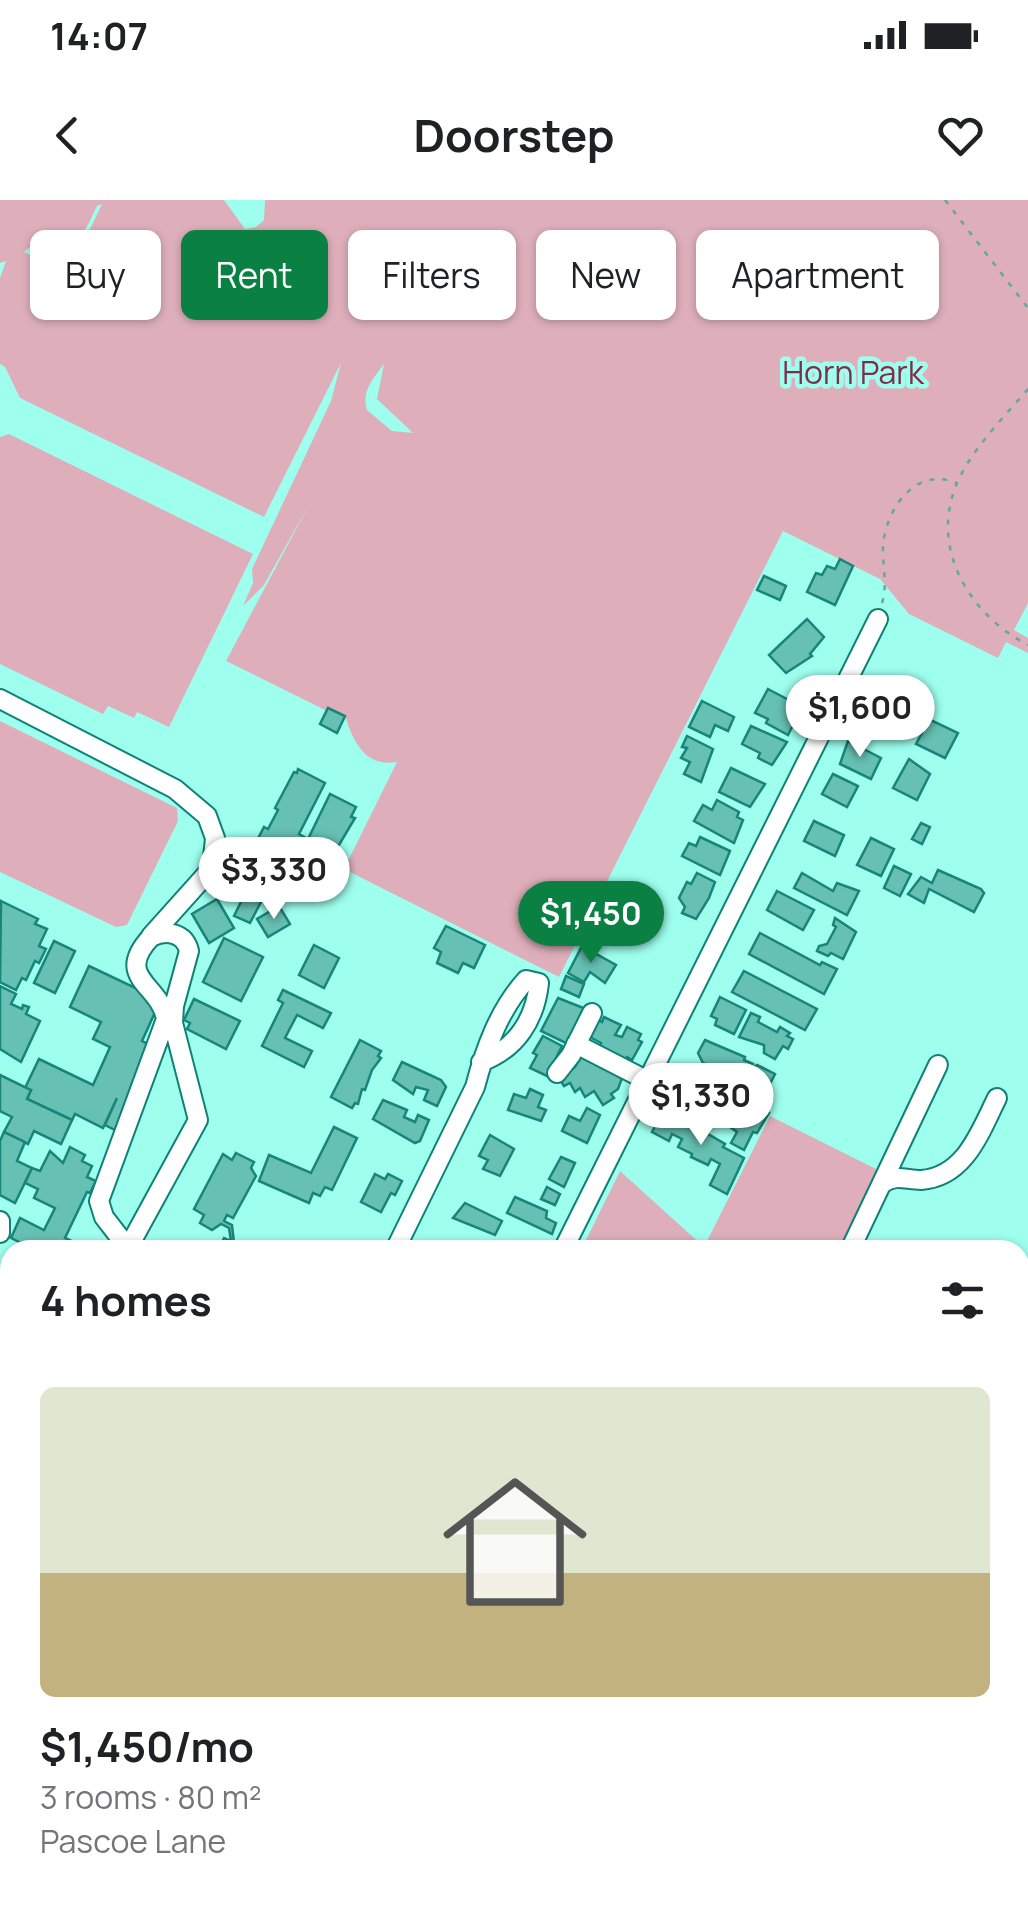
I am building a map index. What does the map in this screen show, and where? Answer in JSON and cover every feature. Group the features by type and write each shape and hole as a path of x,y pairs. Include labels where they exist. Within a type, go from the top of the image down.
{"street":[{"path":"568,1240 878,620"},
{"path":"0,700 175,789 201,809 214,831 215,859 210,872 138,954 136,968 140,980 164,1008 166,1019 100,1193 100,1208 122,1240"},
{"path":"182,903 178,922 182,938"},
{"path":"133,1240 198,1120 173,1023 174,1006 189,958 187,943 163,932 151,936"},
{"path":"556,1074 592,1013"},
{"path":"576,1044 648,1080"},
{"path":"400,1240 474,1087 482,1062"},
{"path":"855,1240 938,1065"},
{"path":"883,1183 896,1177 929,1179 955,1167 974,1144 997,1098"},
{"path":"0,1220 0,1233"}],"path":[{"path":"944,200 1028,308"},
{"path":"1028,389 957,483 948,523 966,592 998,628 1028,645"},
{"path":"878,620 886,592 883,544 899,501 921,480 942,477 957,483"}],"green space":[{"name":"Horn Park","path":"0,200 224,200 245,229 264,220 265,200 1028,200 1028,603 1014,630 1028,638 1028,653 1006,642 998,658 909,614 880,579 783,531 559,977 344,869 397,762 377,761 362,751 345,716 329,708 327,711 226,661 310,503 264,585 243,606 253,583 252,569 331,401 341,363 264,517 20,398 0,364 0,278 6,261 0,263","holes":["384,364 377,399 413,433 392,431 367,410 367,391"]},
{"path":"9,434 253,554 169,727 137,712 134,718 108,706 103,714 0,664 0,437"},
{"path":"0,721 177,808 178,821 127,925 116,927 0,872"},
{"path":"770,1116 878,1170 843,1240 708,1240"},
{"path":"620,1171 696,1240 586,1240"}],"building":[{"path":"840,559 853,566 835,605 807,592 816,573 822,575 827,566 835,569"},
{"path":"764,576 786,586 780,600 757,590"},
{"path":"807,619 824,637 812,656 786,673 769,655"},
{"path":"768,689 802,707 788,735 755,713"},
{"path":"702,701 734,717 728,731 715,725 710,737 689,727"},
{"path":"328,708 345,716 337,733 320,724"},
{"path":"918,714 958,733 945,758 916,744 922,733 911,728"},
{"path":"751,726 787,742 772,765 742,744"},
{"path":"687,736 713,749 701,782 684,774 690,762 681,758 687,748 682,747"},
{"path":"848,741 881,758 871,779 840,764"},
{"path":"909,759 930,774 917,800 893,788"},
{"path":"731,768 765,784 750,807 719,792"},
{"path":"298,769 325,783 299,834 308,839 330,794 356,807 351,817 355,818 330,860 334,862 312,896 286,883 290,874 281,870 276,879 250,866 255,856 250,854 264,827 268,829 278,810 275,808"},
{"path":"833,774 858,786 847,807 822,794"},
{"path":"717,800 739,812 737,817 743,820 734,843 694,821 703,805 712,810"},
{"path":"814,821 844,835 835,856 804,841"},
{"path":"921,823 930,827 922,844 912,839"},
{"path":"700,837 730,851 720,875 682,856 689,843 696,846"},
{"path":"871,838 894,849 881,876 857,865"},
{"path":"894,866 911,874 900,896 884,888"},
{"path":"938,870 981,889 984,893 974,912 929,889 924,903 908,894 921,877 932,883"},
{"path":"697,873 715,882 696,919 682,913 685,907 679,898"},
{"path":"802,873 833,891 837,883 859,891 847,915 794,888"},
{"path":"777,891 814,910 803,930 767,910"},
{"path":"246,892 262,900 250,923 234,916"},
{"path":"217,899 234,928 209,943 192,914"},
{"path":"1,901 38,919 35,924 47,929 39,946 46,949 39,963 35,961 16,990 0,982"},
{"path":"279,906 290,924 268,937 257,919"},
{"path":"835,918 856,932 843,959 817,951 827,944 836,927"},
{"path":"446,926 485,945 474,968 463,963 458,973 437,963 441,952 434,948"},
{"path":"760,933 820,965 822,962 837,969 824,994 749,954"},
{"path":"224,938 263,957 241,1001 203,982"},
{"path":"54,941 75,951 55,993 34,983"},
{"path":"314,945 339,958 324,988 299,975"},
{"path":"582,946 616,965 605,983 590,972 584,982 568,973"},
{"path":"89,966 142,991 151,997 148,1003 157,1008 142,1041 150,1045 115,1130 105,1125 117,1098 103,1128 75,1114 72,1120 27,1099 31,1090 25,1088 39,1059 93,1085 110,1047 93,1039 101,1022 70,1007"},
{"path":"744,971 817,1009 805,1030 732,992"},
{"path":"566,976 584,984 579,997 561,989"},
{"path":"0,986 16,994 11,1004 22,1009 23,1005 29,1007 26,1014 40,1021 21,1062 0,1049"},
{"path":"283,990 331,1013 323,1028 297,1015 285,1038 312,1051 304,1067 262,1046 283,1003 278,1000"},
{"path":"720,997 746,1010 734,1034 715,1025 717,1019 711,1016"},
{"path":"558,998 586,1009 570,1045 541,1031"},
{"path":"194,999 240,1021 226,1049 187,1029 190,1023 184,1020"},
{"path":"751,1013 760,1017 758,1022 777,1032 780,1027 790,1033 787,1036 793,1039 788,1049 783,1046 775,1059 764,1053 764,1045 739,1037"},
{"path":"604,1017 621,1025 615,1035 622,1037 627,1027 641,1034 638,1040 642,1042 632,1060 627,1057 624,1062 599,1049 601,1043 588,1036 594,1024"},
{"path":"543,1036 562,1046 547,1076 530,1068"},
{"path":"360,1040 381,1051 381,1058 365,1090 362,1089 358,1104 352,1108 331,1097"},
{"path":"705,1040 745,1057 752,1068 757,1065 775,1074 762,1100 736,1077 703,1063 698,1053"},
{"path":"581,1056 622,1078 611,1094 614,1098 603,1105 594,1091 585,1097 580,1088 575,1092 570,1083 564,1086 559,1078 575,1067"},
{"path":"402,1062 441,1080 446,1087 437,1106 424,1100 428,1090 416,1087 413,1094 393,1080"},
{"path":"684,1068 769,1113 744,1150 731,1143 737,1132 720,1120 721,1113 713,1108 706,1112 674,1098 684,1080 679,1078"},
{"path":"0,1075 31,1090 27,1099 72,1120 61,1144 34,1131 28,1144 4,1132 12,1117 0,1111"},
{"path":"530,1089 543,1095 538,1107 546,1110 541,1121 508,1110 514,1094 526,1098"},
{"path":"383,1100 407,1110 404,1117 415,1122 418,1115 429,1120 420,1141 415,1143 373,1119"},
{"path":"587,1108 600,1115 587,1143 562,1131 569,1116 580,1121"},
{"path":"665,1108 744,1158 727,1194 710,1185 720,1164 711,1159 708,1165 691,1157 678,1147 682,1139 672,1134 669,1141 652,1132"},
{"path":"334,1127 357,1138 332,1190 325,1187 320,1196 313,1193 309,1203 259,1181 269,1155 311,1173"},
{"path":"4,1132 25,1142 17,1161 32,1168 15,1203 0,1195 0,1141"},
{"path":"490,1135 514,1149 500,1176 483,1169 488,1160 479,1156"},
{"path":"70,1147 85,1155 82,1161 92,1166 87,1177 96,1181 65,1238 70,1240 11,1238 20,1218 44,1230 55,1208 34,1198 38,1189 25,1183 32,1168 40,1171 50,1151 63,1163"},
{"path":"236,1153 254,1162 251,1168 256,1176 233,1218 227,1215 224,1221 232,1225 234,1240 229,1228 221,1224 212,1230 200,1223 204,1215 194,1209 223,1154 232,1160"},
{"path":"561,1157 575,1163 564,1187 549,1179"},
{"path":"375,1174 385,1179 388,1174 402,1181 381,1212 361,1202"},
{"path":"547,1187 560,1194 555,1205 541,1199"},
{"path":"515,1197 547,1211 546,1218 556,1223 552,1234 507,1213"},
{"path":"465,1203 502,1221 495,1235 453,1218"}]}
